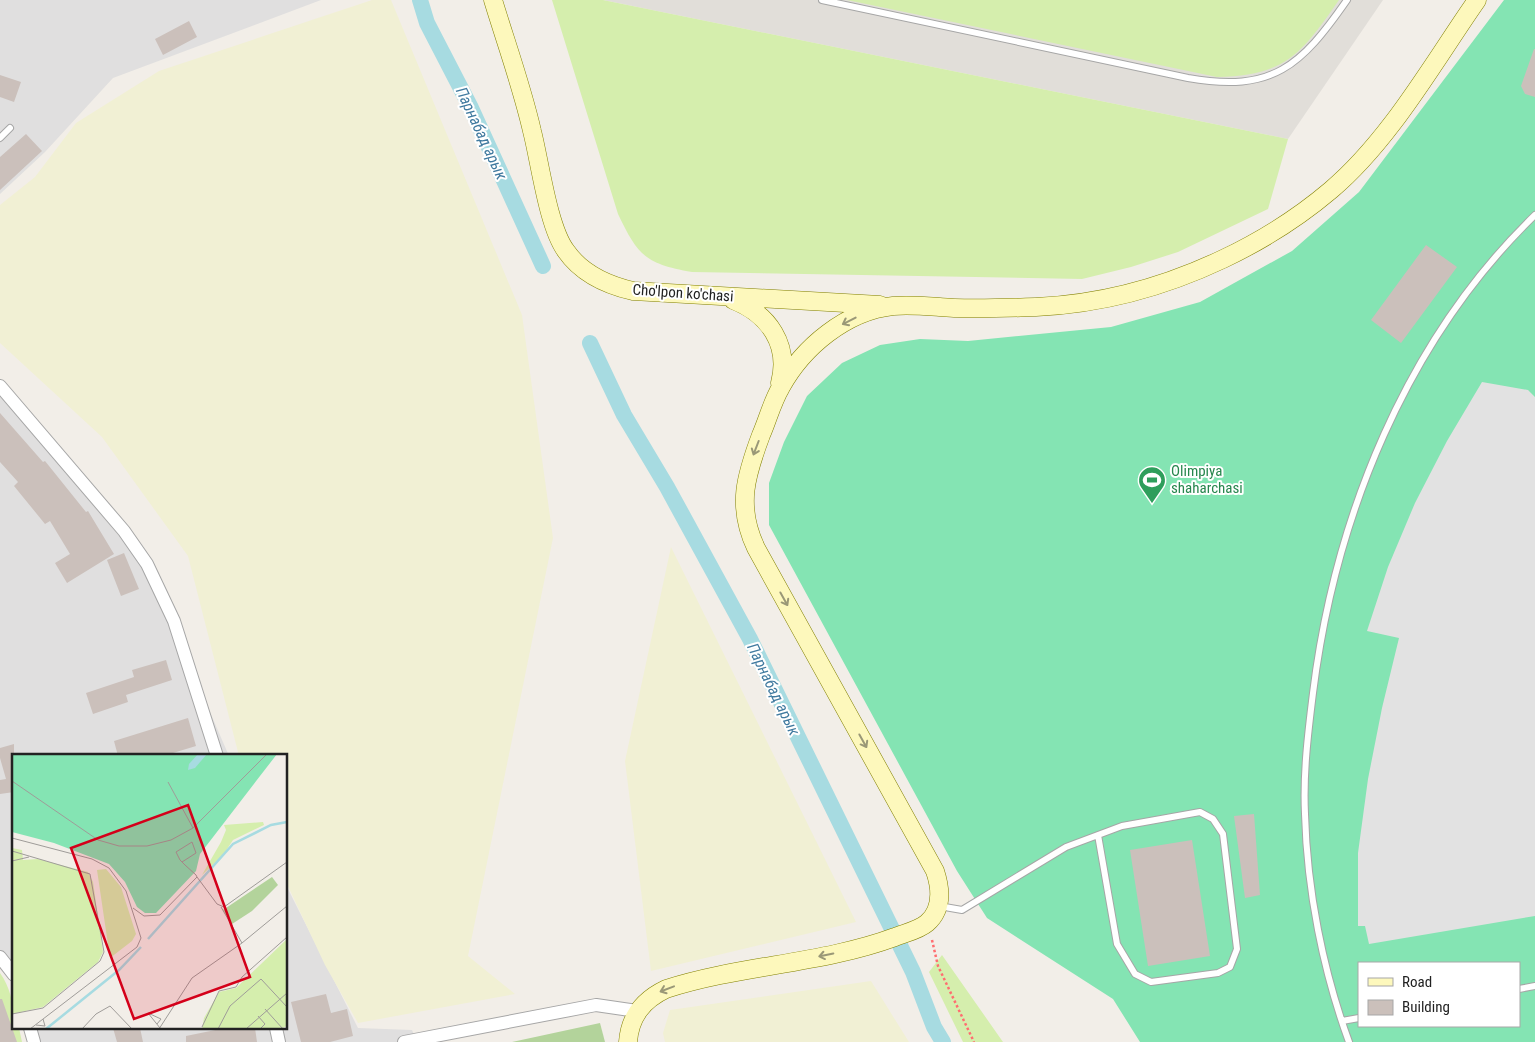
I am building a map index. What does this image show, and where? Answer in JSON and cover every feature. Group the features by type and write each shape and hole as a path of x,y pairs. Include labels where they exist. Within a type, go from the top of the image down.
{"main road":[{"name":"Cho'lpon ko'chasi","path":"493,0 532,129 556,232 565,250 580,267 592,276 618,288 663,294 959,308 1038,307 1076,303 1152,288 1225,258 1297,216 1332,189 1388,128 1477,0"},
{"path":"628,1042 637,1011 655,995 678,986 874,945 926,924 938,906 940,893 935,870 761,556 748,529 744,499 746,479 777,393 783,360 781,346 765,320 752,310 725,297"},
{"path":"777,393 798,361 826,335 858,316 895,305"}],"street":[{"path":"0,386 124,531 147,564 174,621 216,754"},
{"path":"0,957 12,972"},
{"path":"404,1042 596,1005 637,1011"}],"lane":[{"path":"822,0 1188,78 1229,83 1260,79 1274,74 1300,59 1321,37 1347,0"},
{"path":"0,127 10,128 0,138"},
{"path":"1349,1042 1324,950 1309,878 1305,813 1306,743 1315,673 1328,602 1350,522 1379,447 1410,381 1445,323 1489,262 1535,214"},
{"path":"938,906 962,910 1066,847 1122,826 1200,812 1213,819 1222,834 1237,949 1230,967 1218,973 1151,982 1135,974 1117,944 1098,836"},
{"path":"1520,989 1535,986"},
{"path":"1342,1021 1358,1018"}],"path":[{"path":"926,924 938,966 974,1042"}],"shaded area":[{"path":"0,0 321,0 113,78 45,152 0,194"},
{"path":"603,0 1383,0 1288,139"},
{"path":"1482,382 1528,390 1535,397 1535,916 1369,944 1365,926 1358,926 1358,853 1368,779 1382,708 1399,638 1367,631 1388,567 1415,503 1447,441"},
{"path":"0,395 149,571 228,754 12,754 12,966 0,950"},
{"path":"288,889 358,1028 412,1030 417,1042 37,1042 34,1030 288,1030"}],"green space":[{"path":"372,0 391,0 522,315 553,538 468,956 515,994 358,1023 325,965 288,886 288,754 238,754 188,556 102,437 0,343 0,205 35,177 76,123 159,71"},
{"path":"552,0 603,0 1288,139 1268,209 1178,252 1131,267 1082,279 692,272 676,269 645,256 632,240 618,214"},
{"path":"847,0 1339,0 1314,34 1290,58 1260,72 1241,76 1217,77"},
{"name":"Olimpiya shaharchasi","path":"1504,0 1535,0 1535,1042 1140,1042 1113,999 987,918 957,871 769,525 769,483 784,442 807,396 842,363 880,345 920,339 968,341 1111,327 1200,302 1292,251 1359,192"},
{"path":"671,547 856,922 651,971 625,761"},
{"path":"942,955 1003,1042 963,1042 929,972"},
{"path":"0,973 12,999 12,1030 19,1030 22,1042 0,1042"},
{"path":"871,981 909,1042 665,1042 663,1033 670,1010"},
{"path":"600,1023 605,1042 512,1042"}],"building":[{"path":"189,21 197,37 163,55 155,39"},
{"path":"1534,49 1535,97 1525,94 1521,86"},
{"path":"0,75 21,82 14,102 0,97"},
{"path":"26,134 42,151 0,190 0,157"},
{"path":"1426,245 1457,267 1401,343 1371,320"},
{"path":"0,413 43,462 45,461 86,512 88,511 114,554 67,583 55,563 70,554 50,521 45,524 14,486 18,482 0,462"},
{"path":"124,553 139,589 121,596 107,560"},
{"path":"166,660 172,680 126,695 128,702 93,714 86,693 134,677 132,670"},
{"path":"188,718 196,746 170,754 117,754 114,741"},
{"path":"14,744 14,754 12,754 12,792 0,794 0,780 6,779 0,758 0,748"},
{"path":"1254,814 1260,895 1245,898 1234,816"},
{"path":"1192,840 1210,956 1148,966 1130,850"},
{"path":"326,994 331,1013 347,1009 353,1036 330,1042 301,1042 291,1002"},
{"path":"0,999 2,999 17,1042 0,1042"},
{"path":"114,1030 140,1030 143,1042 117,1042"},
{"path":"215,1030 255,1030 257,1042 186,1042 186,1036"}],"waterway":[{"name":"Парнабад арык","path":"420,0 427,23 471,108 543,266"},
{"name":"Парнабад арык","path":"590,343 624,415 667,487 750,639 913,972 934,1027 943,1042"}],"place":[{"name":"Olimpiya shaharchasi","path":"1152,504"}]}
